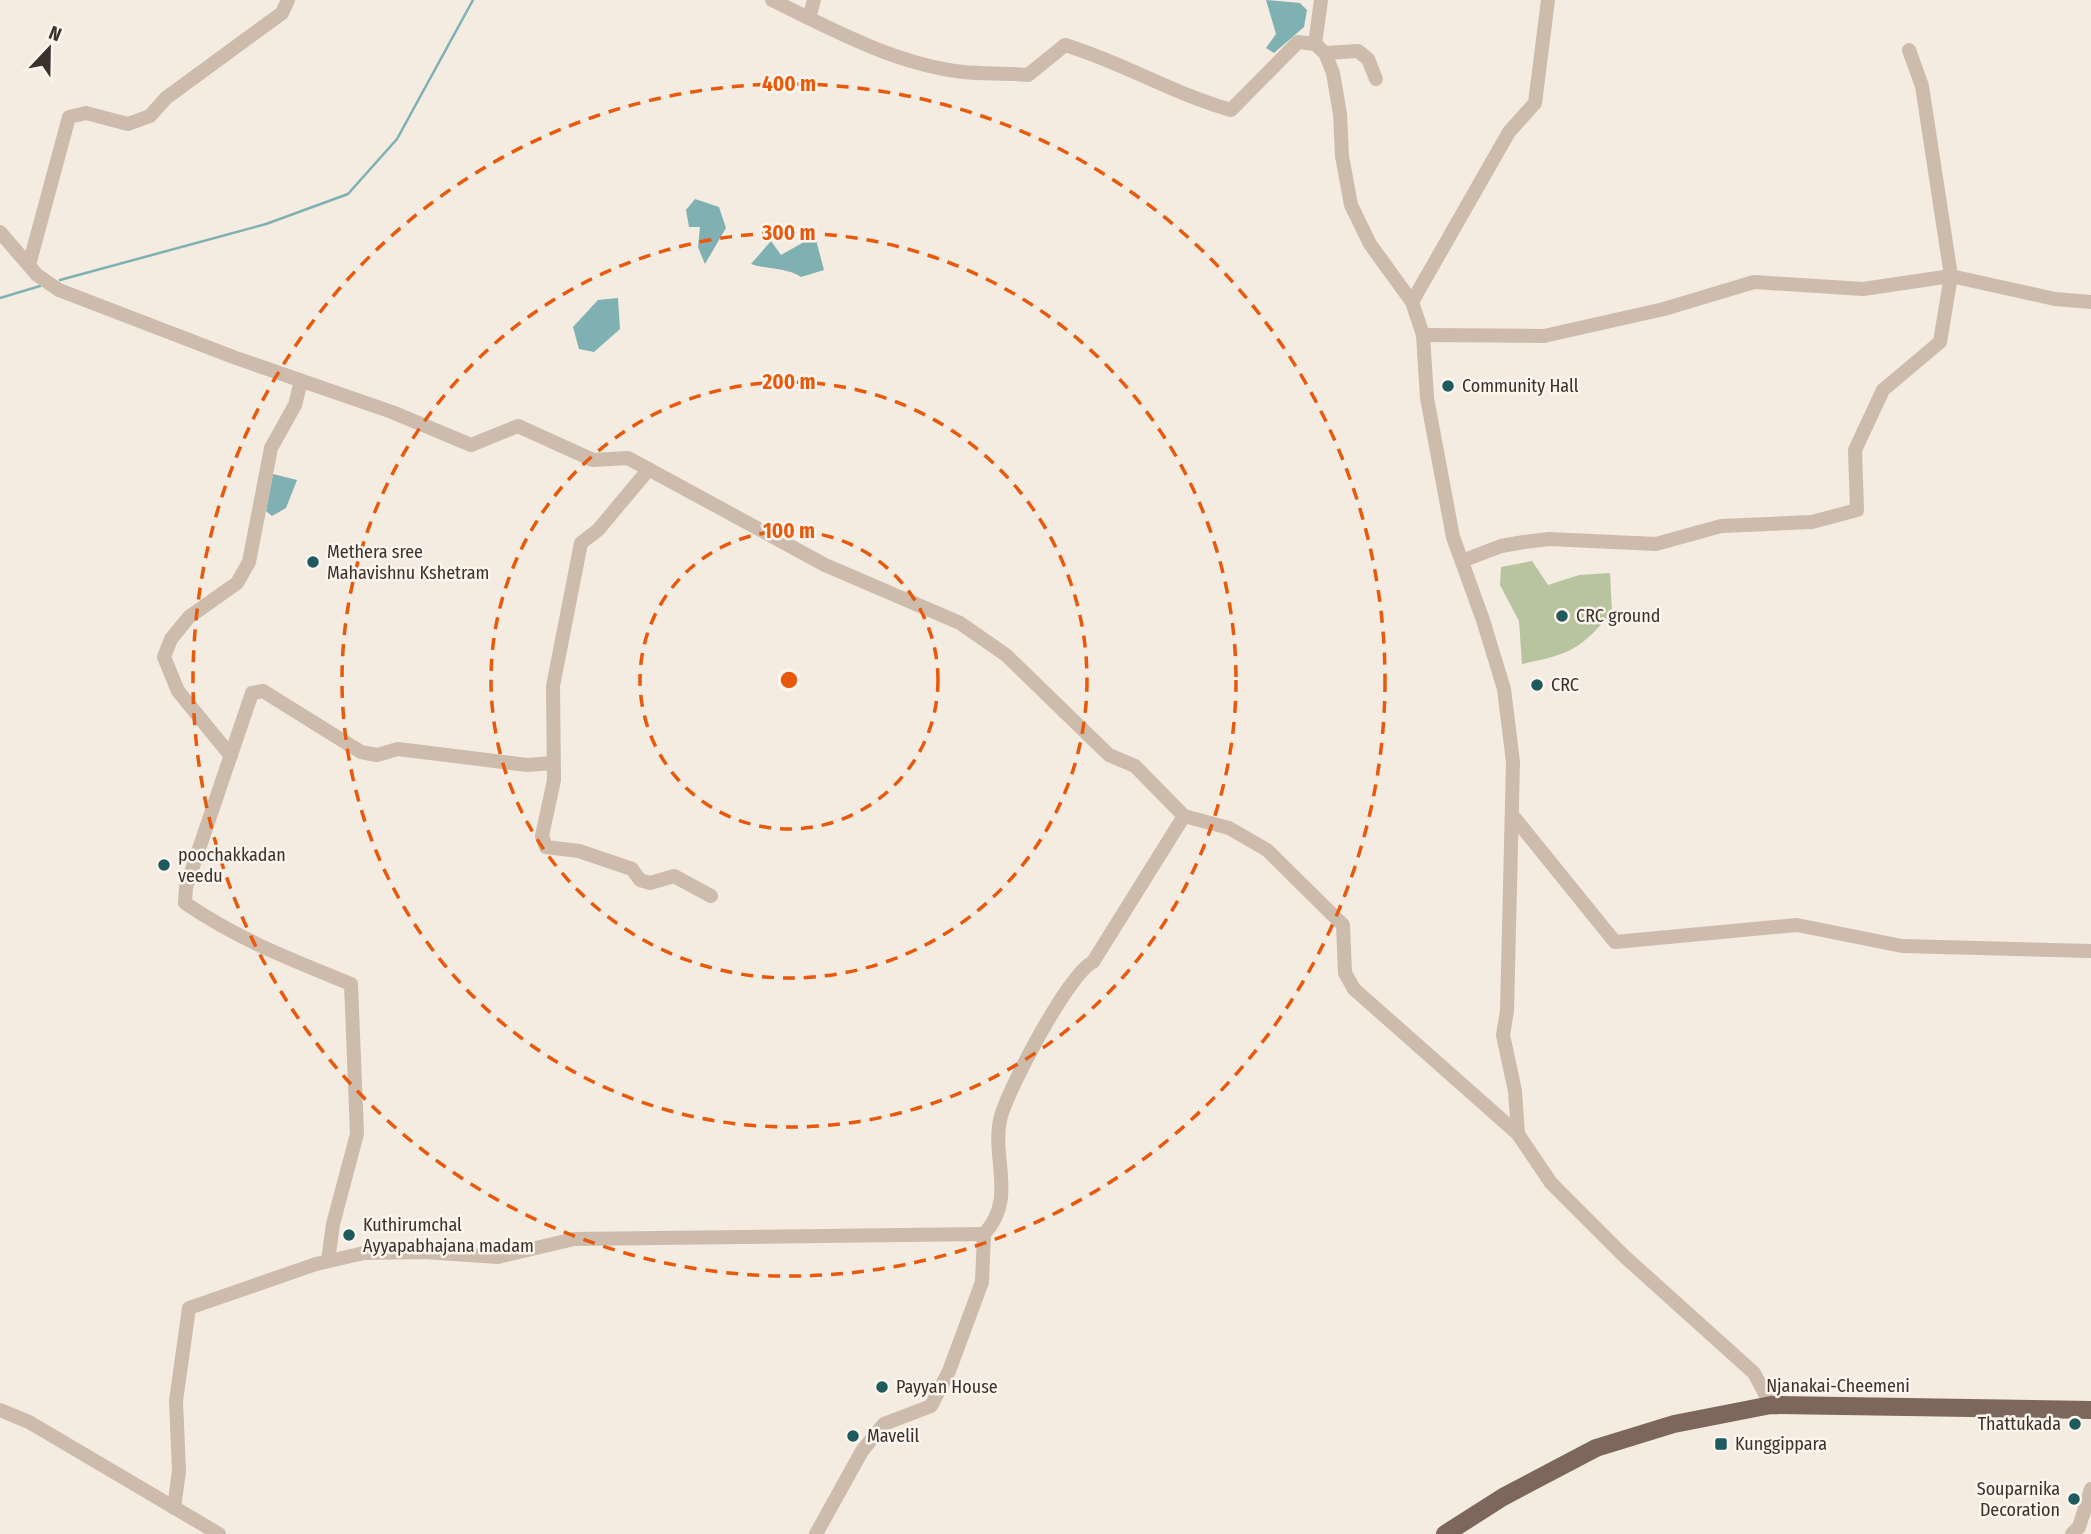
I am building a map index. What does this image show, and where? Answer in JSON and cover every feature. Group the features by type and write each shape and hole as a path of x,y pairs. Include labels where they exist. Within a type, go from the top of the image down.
{"main road":[{"name":"Njanakai-Cheemeni","path":"1445,1534 1503,1497 1597,1448 1674,1424 1771,1405 2091,1410"}],"street":[{"path":"29,265 69,117 86,113 128,124 150,116 166,98 282,13 288,0"},
{"path":"772,0 858,43 964,72 1028,75 1065,45 1147,76 1197,100 1231,110 1298,42 1320,48 1358,51 1374,68 1376,79"},
{"path":"809,18 814,0"},
{"path":"1321,0 1320,48 1333,73 1340,114 1342,156 1351,205 1370,244 1412,302 1423,335 1436,453 1453,537 1504,689 1513,762 1513,816 1507,1011 1503,1035 1515,1091 1518,1135"},
{"path":"1412,302 1509,132 1535,103 1548,0"},
{"path":"1462,561 1501,546 1524,542 1549,540 1656,544 1721,526 1812,522 1857,510 1855,450 1883,390 1940,342 1951,276 1922,86 1909,50"},
{"path":"0,232 37,275 60,290 301,381 392,412 471,446 518,426 593,460 628,458 825,565 960,623 1006,655 1109,755 1135,766 1184,816 1229,828 1267,850 1285,865 1343,925 1345,973 1354,989 1518,1135 1551,1183 1633,1265 1754,1373 1771,1405"},
{"path":"1423,335 1545,336 1664,309 1754,282 1863,289 1951,276 2055,299 2091,302"},
{"path":"231,756 178,691 164,657 172,639 189,617 237,583 249,562 271,448 295,405 301,381"},
{"path":"649,468 598,530 581,542 553,687 554,780 542,836 546,847 579,851 632,869 640,880 650,883 674,876 710,896"},
{"path":"328,1261 333,1224 357,1134 351,984 276,955 222,928 186,904 186,887 253,693 263,691 361,752 377,755 398,749 527,765 552,763"},
{"path":"816,1534 862,1451 884,1424 931,1406 948,1371 982,1283 984,1234 994,1224 1001,1207 1001,1117 1056,1003 1084,966 1093,962 1184,816"},
{"path":"1513,816 1615,942 1797,925 1902,946 2091,951"},
{"path":"174,1508 179,1471 176,1401 189,1308 328,1261 364,1253 513,1256 574,1239 984,1234"},
{"path":"0,1410 29,1422 219,1534"},
{"path":"2072,1534 2078,1527 2091,1489"}],"green space":[{"name":"CRC ground","path":"1532,561 1548,585 1579,575 1610,573 1612,612 1582,643 1552,657 1522,664 1519,621 1500,585 1501,567"}],"water":[{"path":"1266,0 1300,3 1307,10 1304,27 1274,53 1266,48 1276,34"},
{"path":"695,199 719,207 726,228 705,264 698,247 700,227 689,227 686,210"},
{"path":"816,240 824,270 801,277 751,264 771,241 781,255 804,242"},
{"path":"618,298 620,329 594,352 579,349 573,327 598,300"},
{"path":"273,474 297,480 286,508 272,516 266,511"}],"waterway":[{"path":"60,280 266,224 348,194 397,139 473,0"},
{"path":"0,298 40,286"}],"place":[{"name":"Community Hall","path":"1448,386"},
{"name":"Methera sree Mahavishnu Kshetram","path":"313,562"},
{"name":"CRC ground","path":"1562,616"},
{"name":"CRC","path":"1537,685"},
{"name":"poochakkadan veedu","path":"164,865"},
{"name":"Kuthirumchal Ayyapabhajana madam","path":"349,1235"},
{"name":"Payyan House","path":"882,1387"},
{"name":"Thattukada","path":"2075,1424"},
{"name":"Mavelil","path":"853,1436"},
{"name":"Kunggippara","path":"1721,1444"},
{"name":"Souparnika Decoration","path":"2074,1499"}]}
